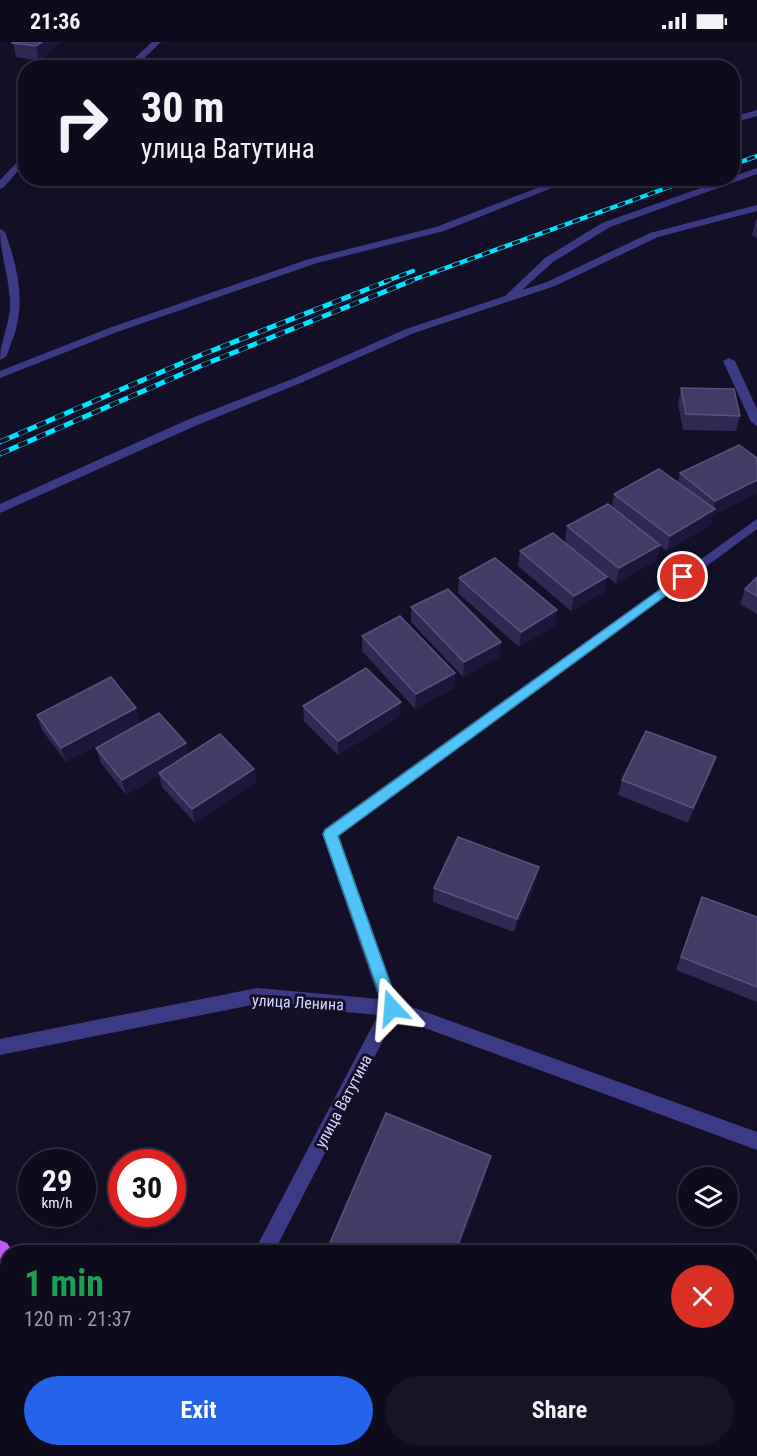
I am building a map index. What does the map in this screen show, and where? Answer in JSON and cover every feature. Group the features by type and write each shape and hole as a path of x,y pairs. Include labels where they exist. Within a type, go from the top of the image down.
{"street":[{"path":"137,60 157,42"},
{"path":"740,118 757,113"},
{"path":"0,186 18,165"},
{"path":"740,177 757,171"},
{"path":"0,375 124,326 313,261 440,229 552,186"},
{"path":"503,301 549,260 606,225 715,186"},
{"path":"0,509 191,423 410,331 551,284 654,235 757,208"},
{"path":"0,232 8,252 15,320 0,357"},
{"path":"729,361 757,422"},
{"path":"392,1008 330,834 757,523"},
{"name":"улица Ленина","path":"0,1047 257,996 392,1008 757,1141"},
{"name":"улица Ватутина","path":"268,1245 392,1008"}],"building":[{"path":"13,42 42,42 36,46"},
{"path":"681,388 734,389 740,416 686,414"},
{"path":"739,445 757,458 757,480 715,501 680,473"},
{"path":"659,469 715,509 670,536 614,494"},
{"path":"608,504 660,545 619,568 567,526"},
{"path":"553,533 607,577 574,596 520,551"},
{"path":"495,558 557,610 521,632 459,578"},
{"path":"757,577 757,596 745,589"},
{"path":"448,589 501,642 464,662 411,607"},
{"path":"400,616 455,673 416,694 362,636"},
{"path":"366,668 401,702 338,741 303,706"},
{"path":"111,677 136,708 61,748 37,715"},
{"path":"159,713 186,743 122,780 96,748"},
{"path":"646,731 716,757 693,808 622,780"},
{"path":"220,734 254,769 192,809 159,773"},
{"path":"458,837 539,867 517,919 434,888"},
{"path":"702,897 757,917 757,987 681,957"},
{"path":"386,1113 491,1156 458,1245 329,1245"}],"railway":[{"path":"740,162 757,156"},
{"path":"407,282 672,186"},
{"path":"384,282 413,271"},
{"path":"0,442 196,357 388,281"},
{"path":"0,454 198,367 411,281"}],"route":[{"path":"392,1008 330,834 683,577"}]}
